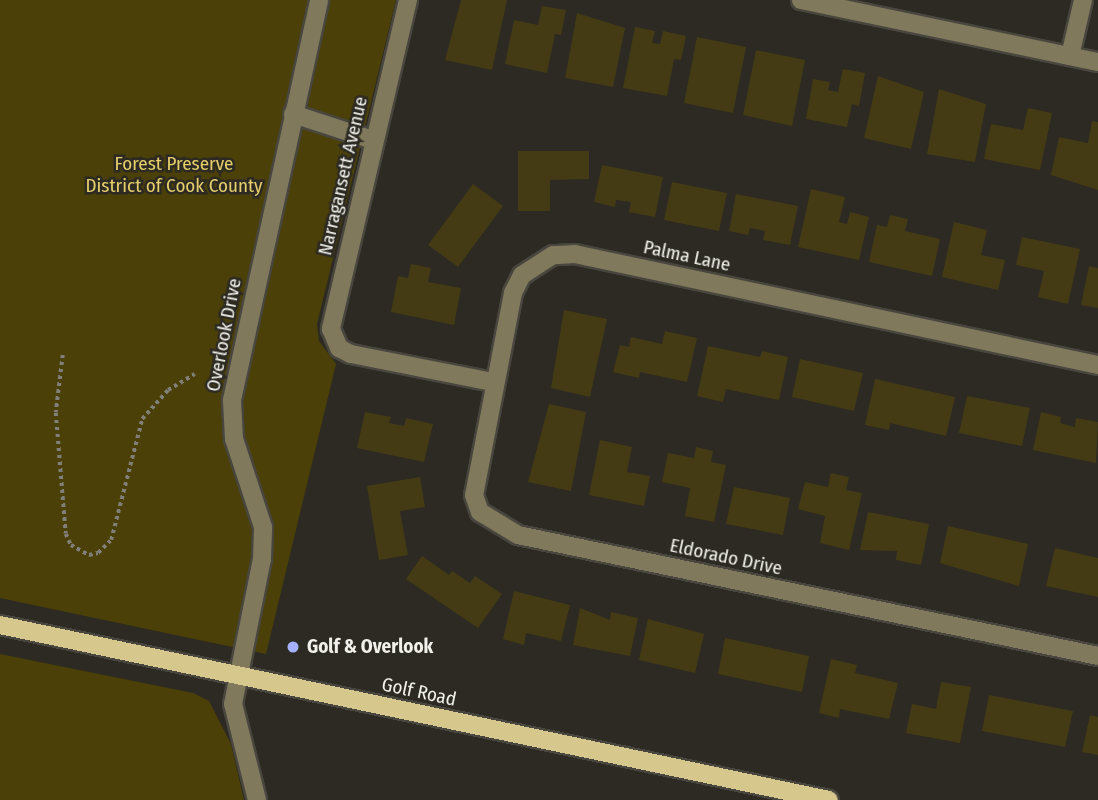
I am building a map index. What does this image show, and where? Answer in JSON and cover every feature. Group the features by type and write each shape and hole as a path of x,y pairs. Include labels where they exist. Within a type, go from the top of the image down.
{"main road":[{"name":"Golf Road","path":"0,625 829,800"}],"street":[{"name":"Overlook Drive","path":"257,800 233,704 256,595 263,527 234,439 232,400 319,0"},
{"name":"Narragansett Avenue","path":"408,0 332,311 335,340 340,348 351,354 492,382"},
{"path":"801,0 1098,62"},
{"path":"1070,56 1083,0"},
{"path":"293,114 373,140"},
{"name":"Palma Lane","path":"492,382 513,293 523,275 545,258 575,254 1098,365"},
{"name":"Eldorado Drive","path":"492,382 474,495 480,512 496,525 532,538 1098,656"}],"path":[{"path":"63,355 56,413 66,534 71,545 89,555 98,553 111,540 142,419 167,390 195,374"}],"green space":[{"name":"Forest Preserve District of Cook County","path":"0,0 396,0 317,324 319,341 336,364 266,654 0,598"},
{"path":"0,654 193,693 209,701 231,744 244,800 0,800"}],"building":[{"path":"461,0 507,0 492,70 445,60"},
{"path":"542,6 566,10 561,35 555,34 547,73 505,64 514,20 538,25"},
{"path":"577,13 625,28 613,87 565,78"},
{"path":"635,27 655,31 652,43 660,44 663,31 686,36 681,60 674,59 667,96 623,88"},
{"path":"697,37 746,47 733,113 684,103"},
{"path":"756,50 805,60 792,126 743,115"},
{"path":"843,69 865,73 859,106 852,104 847,127 806,119 813,79 830,82 828,90 838,92"},
{"path":"878,76 924,92 911,149 864,138"},
{"path":"939,89 986,104 975,162 927,154"},
{"path":"1028,108 1052,113 1040,170 984,159 991,124 1023,130"},
{"path":"1092,121 1098,122 1098,190 1051,175 1059,137 1088,143"},
{"path":"518,151 589,151 589,179 550,180 550,211 518,211"},
{"path":"602,165 663,177 655,217 629,212 631,202 616,200 615,207 594,202"},
{"path":"672,182 727,193 719,231 664,220"},
{"path":"473,184 503,206 458,267 428,245"},
{"path":"811,189 845,197 839,222 847,224 850,212 869,217 859,260 798,247"},
{"path":"736,194 798,206 790,245 763,240 765,231 750,228 748,235 729,231"},
{"path":"890,215 908,219 905,231 940,239 932,276 869,262 877,225 887,227"},
{"path":"954,222 987,230 981,255 1005,260 998,290 942,277"},
{"path":"1022,237 1080,249 1068,304 1038,297 1044,271 1016,265"},
{"path":"411,264 431,268 428,282 461,288 454,325 391,312 398,276 408,278"},
{"path":"1089,266 1098,268 1098,308 1081,305"},
{"path":"564,310 607,319 590,397 551,388"},
{"path":"665,331 697,338 687,382 640,372 639,378 613,372 620,345 629,347 631,337 662,344"},
{"path":"708,346 760,357 762,351 788,357 779,400 726,389 723,402 697,396"},
{"path":"800,359 863,373 854,411 792,397"},
{"path":"875,379 955,397 946,436 890,423 889,430 865,425"},
{"path":"967,396 1030,408 1022,446 959,433"},
{"path":"549,404 586,412 571,491 528,482"},
{"path":"365,412 391,417 389,423 404,426 406,418 433,424 424,462 357,448"},
{"path":"1041,412 1061,417 1060,423 1075,427 1076,418 1098,422 1096,463 1033,450"},
{"path":"600,440 632,447 627,472 650,476 644,506 589,495"},
{"path":"696,447 713,451 711,462 726,465 714,522 685,516 690,488 662,482 668,453 694,458"},
{"path":"831,473 849,477 846,490 862,493 849,550 820,543 825,516 798,509 805,482 828,487"},
{"path":"420,477 425,507 400,511 408,555 379,560 367,486"},
{"path":"734,487 790,498 783,535 726,524"},
{"path":"868,512 929,524 921,565 896,560 897,551 860,550"},
{"path":"948,526 1028,544 1019,586 940,563"},
{"path":"1055,548 1098,558 1098,597 1046,586"},
{"path":"422,556 449,575 452,571 470,583 475,576 502,594 478,628 406,579"},
{"path":"514,591 570,605 561,641 526,633 524,645 503,639"},
{"path":"580,608 610,620 611,612 638,618 630,656 573,645"},
{"path":"648,619 704,634 695,673 639,660"},
{"path":"725,638 809,656 802,692 718,674"},
{"path":"831,659 857,665 855,673 898,683 889,719 840,709 839,718 819,713"},
{"path":"941,682 971,687 960,743 906,733 912,704 936,709"},
{"path":"989,695 1073,711 1065,747 982,731"},
{"path":"1090,715 1098,717 1098,755 1082,752"}],"place":[{"name":"Golf & Overlook","path":"293,647"}]}
